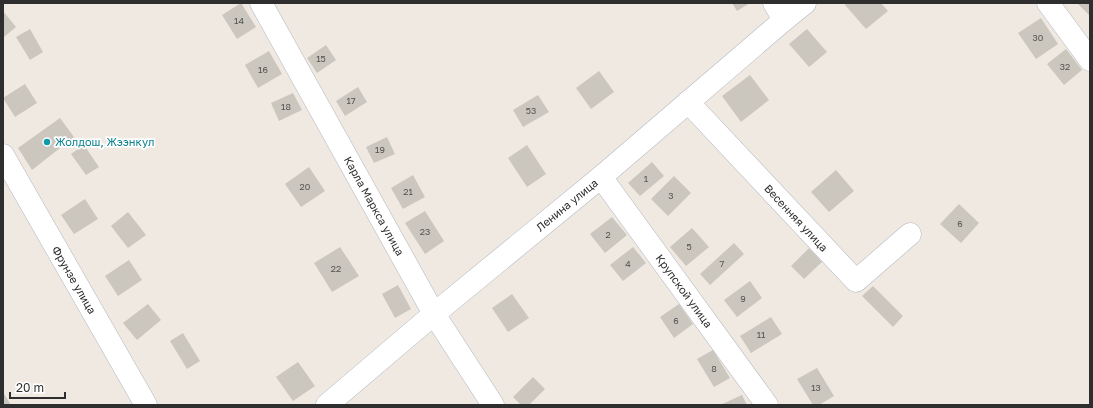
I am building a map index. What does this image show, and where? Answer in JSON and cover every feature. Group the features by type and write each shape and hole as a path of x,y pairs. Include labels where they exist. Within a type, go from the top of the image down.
{"street":[{"name":"Карла Маркса улица","path":"261,3 434,314 493,405"},
{"name":"Ленина улица","path":"327,405 434,314 601,177 688,102 779,12 805,3"},
{"path":"1048,3 1090,60"},
{"name":"Весенняя улица","path":"688,102 856,281 910,234"},
{"name":"Фрунзе улица","path":"3,155 146,405"},
{"name":"Крупской улица","path":"601,177 767,405"}],"building":[{"path":"241,3 256,27 237,39 222,15"},
{"path":"732,3 750,3 737,11"},
{"path":"847,3 881,3 888,11 866,29 845,5"},
{"path":"1077,3 1090,3 1090,14 1089,15"},
{"path":"3,11 16,27 4,37 3,35"},
{"path":"1041,18 1058,44 1036,59 1018,33"},
{"path":"30,29 43,52 30,60 16,37"},
{"path":"807,29 827,52 809,67 789,44"},
{"path":"326,45 336,60 317,73 307,58"},
{"path":"1066,49 1082,70 1064,85 1047,64"},
{"path":"269,51 282,74 258,88 245,65"},
{"path":"599,71 614,92 591,109 576,88"},
{"path":"750,75 769,100 741,122 722,96"},
{"path":"25,84 37,103 15,117 3,98"},
{"path":"358,87 367,102 345,116 336,101"},
{"path":"293,93 302,110 279,121 271,103"},
{"path":"538,95 549,112 523,127 513,110"},
{"name":"Жолдош, Жээнкул","path":"60,118 74,137 32,170 18,148"},
{"path":"387,137 395,154 374,163 366,147"},
{"path":"84,145 99,167 86,175 71,154"},
{"path":"527,145 546,174 527,187 508,158"},
{"path":"652,162 664,176 640,196 628,183"},
{"path":"309,167 325,191 301,207 285,184"},
{"path":"836,170 854,191 829,212 811,192"},
{"path":"413,175 425,197 403,209 391,188"},
{"path":"674,176 691,193 668,216 651,199"},
{"path":"85,199 98,219 74,234 61,215"},
{"path":"959,204 979,223 961,243 940,224"},
{"path":"425,211 444,241 425,254 405,223"},
{"path":"128,212 146,235 128,248 111,226"},
{"path":"612,217 627,235 605,253 590,234"},
{"path":"692,228 709,247 686,266 670,247"},
{"path":"734,243 744,254 710,285 700,274"},
{"path":"340,247 359,276 332,292 314,263"},
{"path":"633,247 646,263 623,281 610,265"},
{"path":"809,248 822,262 804,279 791,266"},
{"path":"129,260 142,280 118,296 105,276"},
{"path":"750,281 762,298 737,317 724,300"},
{"path":"398,285 411,309 395,318 382,294"},
{"path":"873,286 903,316 893,327 862,296"},
{"path":"512,294 529,318 508,332 492,308"},
{"path":"148,304 161,320 137,340 123,323"},
{"path":"679,304 693,324 674,338 660,317"},
{"path":"771,317 782,334 751,353 740,336"},
{"path":"183,333 200,361 187,369 170,341"},
{"path":"713,350 730,378 714,387 697,359"},
{"path":"298,362 315,386 293,401 276,377"},
{"path":"817,368 834,396 819,405 813,405 797,379"},
{"path":"533,377 545,389 529,405 521,405 513,397"},
{"path":"3,392 11,405 3,405"},
{"path":"742,395 747,405 720,405"}],"place":[{"name":"Жолдош, Жээнкул","path":"47,142"}]}
